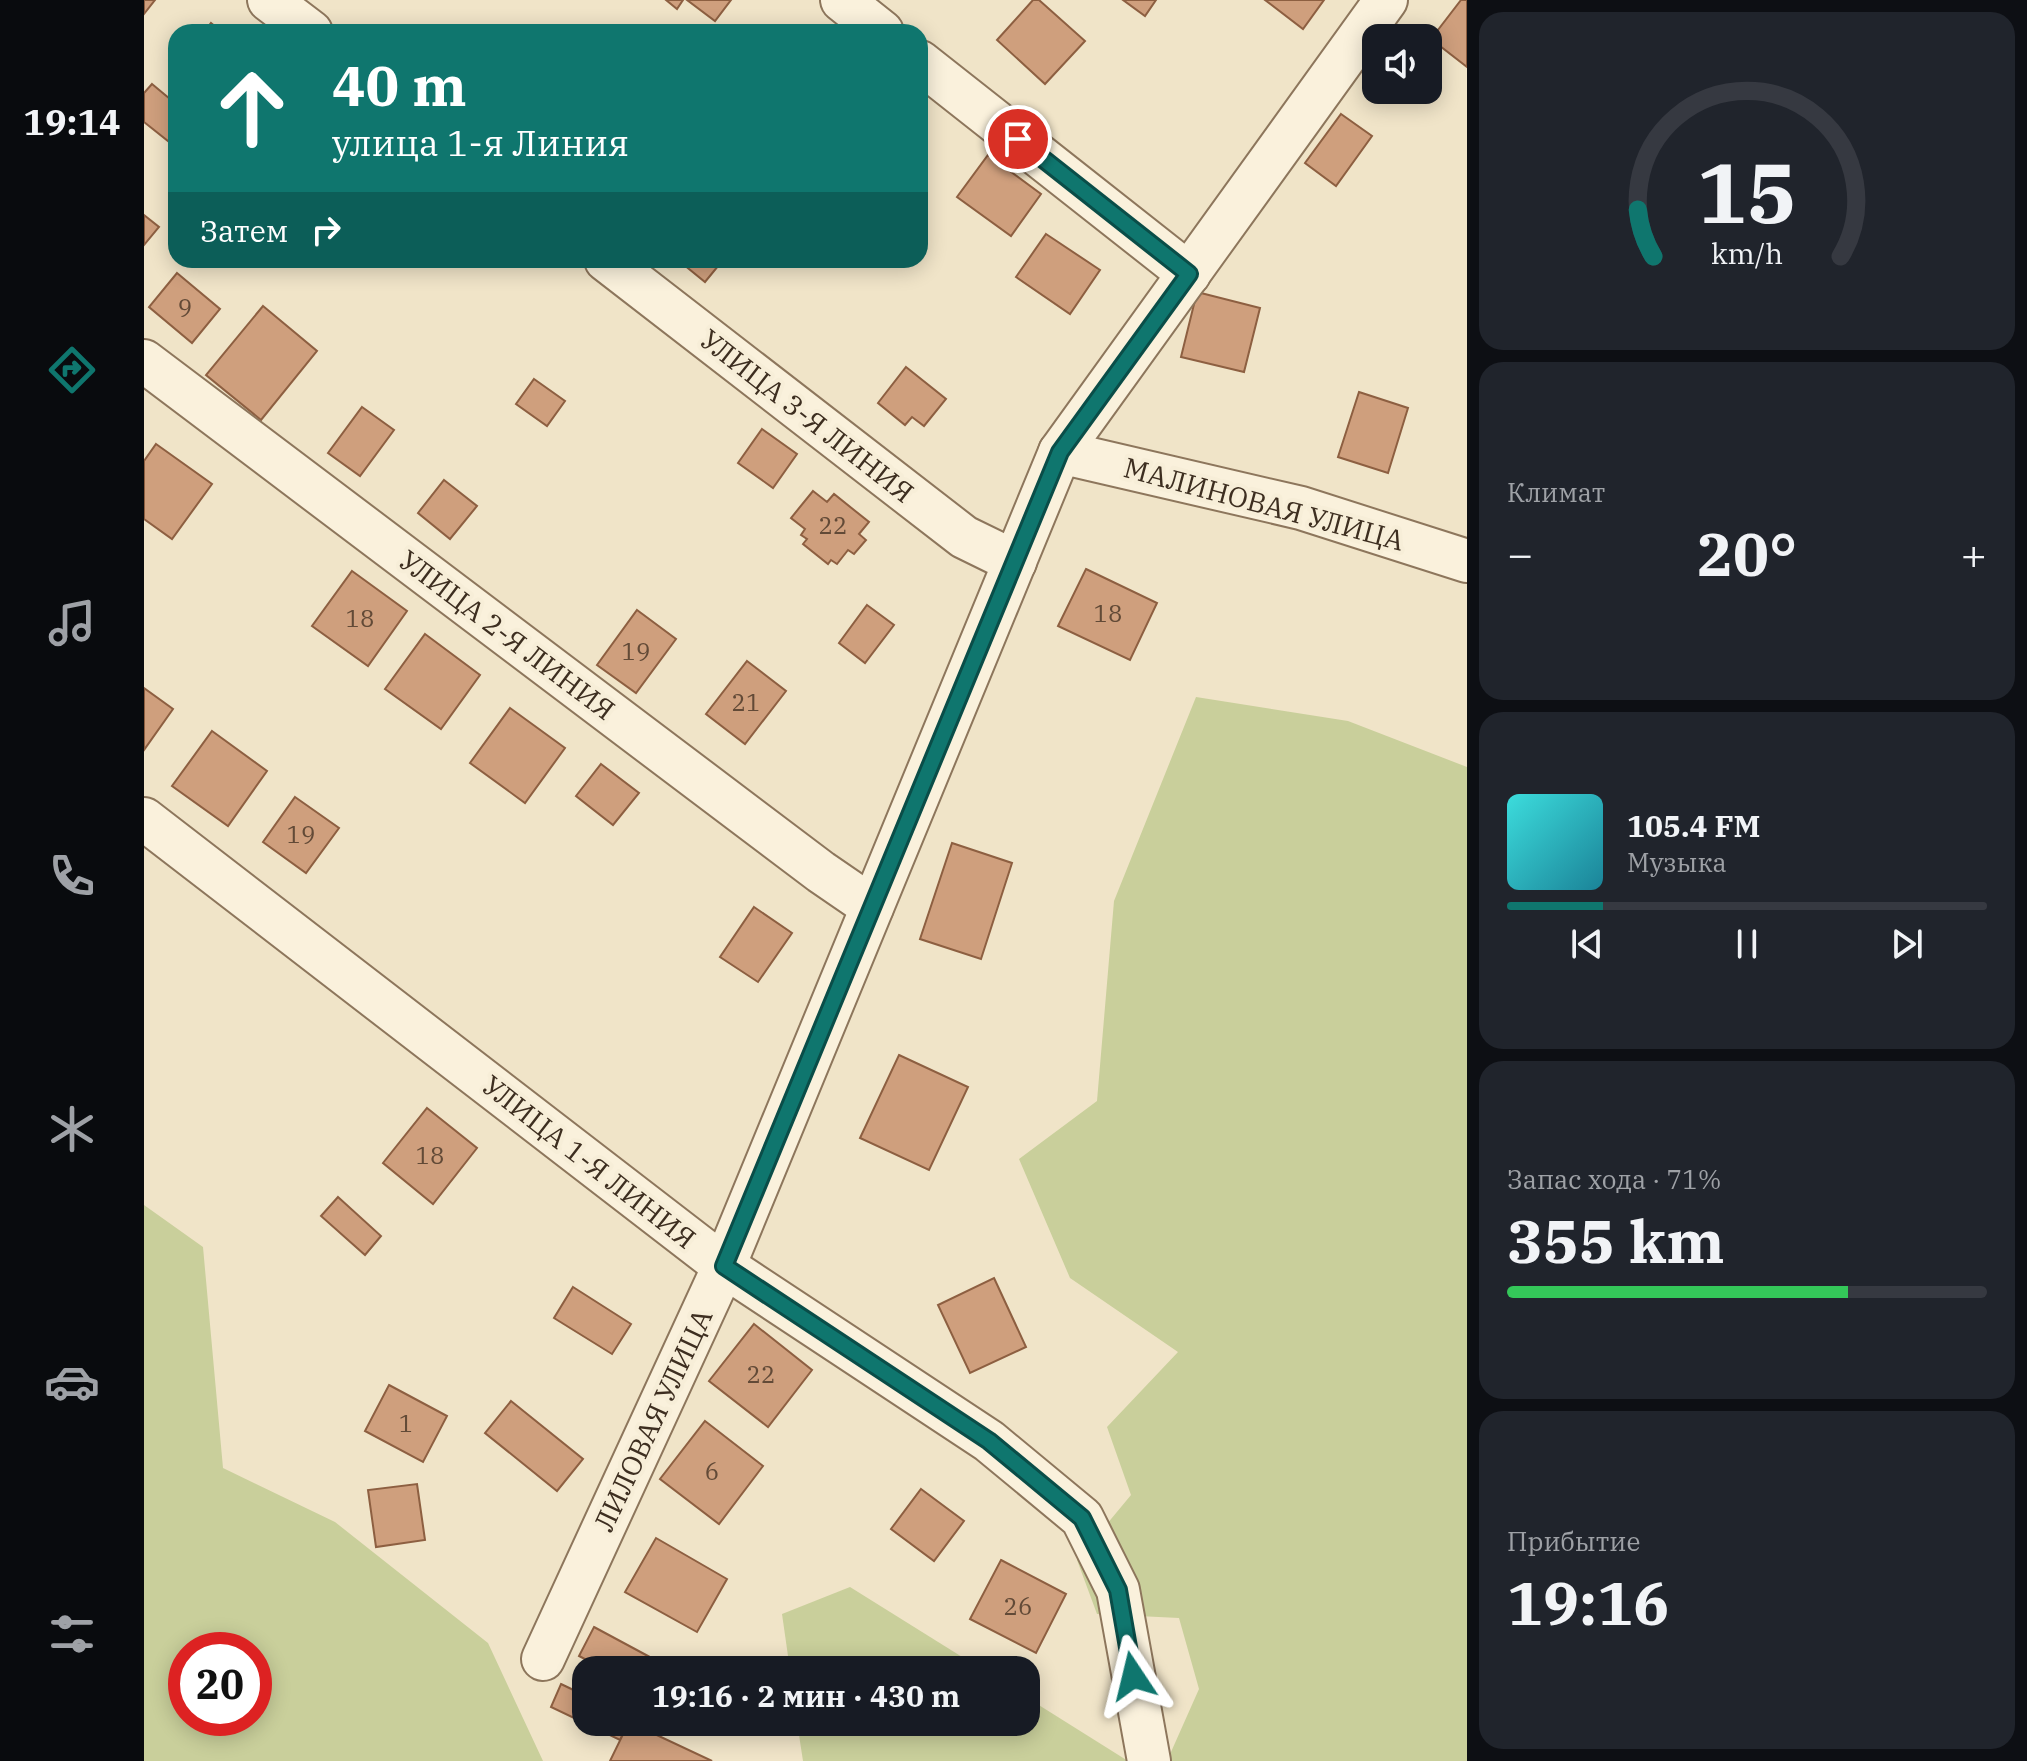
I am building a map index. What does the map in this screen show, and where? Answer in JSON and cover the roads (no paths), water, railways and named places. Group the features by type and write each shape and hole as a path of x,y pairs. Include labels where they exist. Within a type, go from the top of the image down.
{"lane":[{"path":"269,0 300,24"},
{"path":"842,0 872,24"},
{"name":"ЛИЛОВАЯ УЛИЦА","path":"543,1659 724,1266 1060,452 1386,0"},
{"path":"928,68 1189,274"},
{"name":"УЛИЦА 3-Я ЛИНИЯ","path":"616,268 964,537 1015,562"},
{"name":"УЛИЦА 2-Я ЛИНИЯ","path":"144,361 809,863 872,907"},
{"name":"МАЛИНОВАЯ УЛИЦА","path":"1060,452 1301,508 1467,561"},
{"name":"УЛИЦА 1-Я ЛИНИЯ","path":"144,819 724,1266 989,1441 1082,1518 1118,1590 1149,1761"}]}
